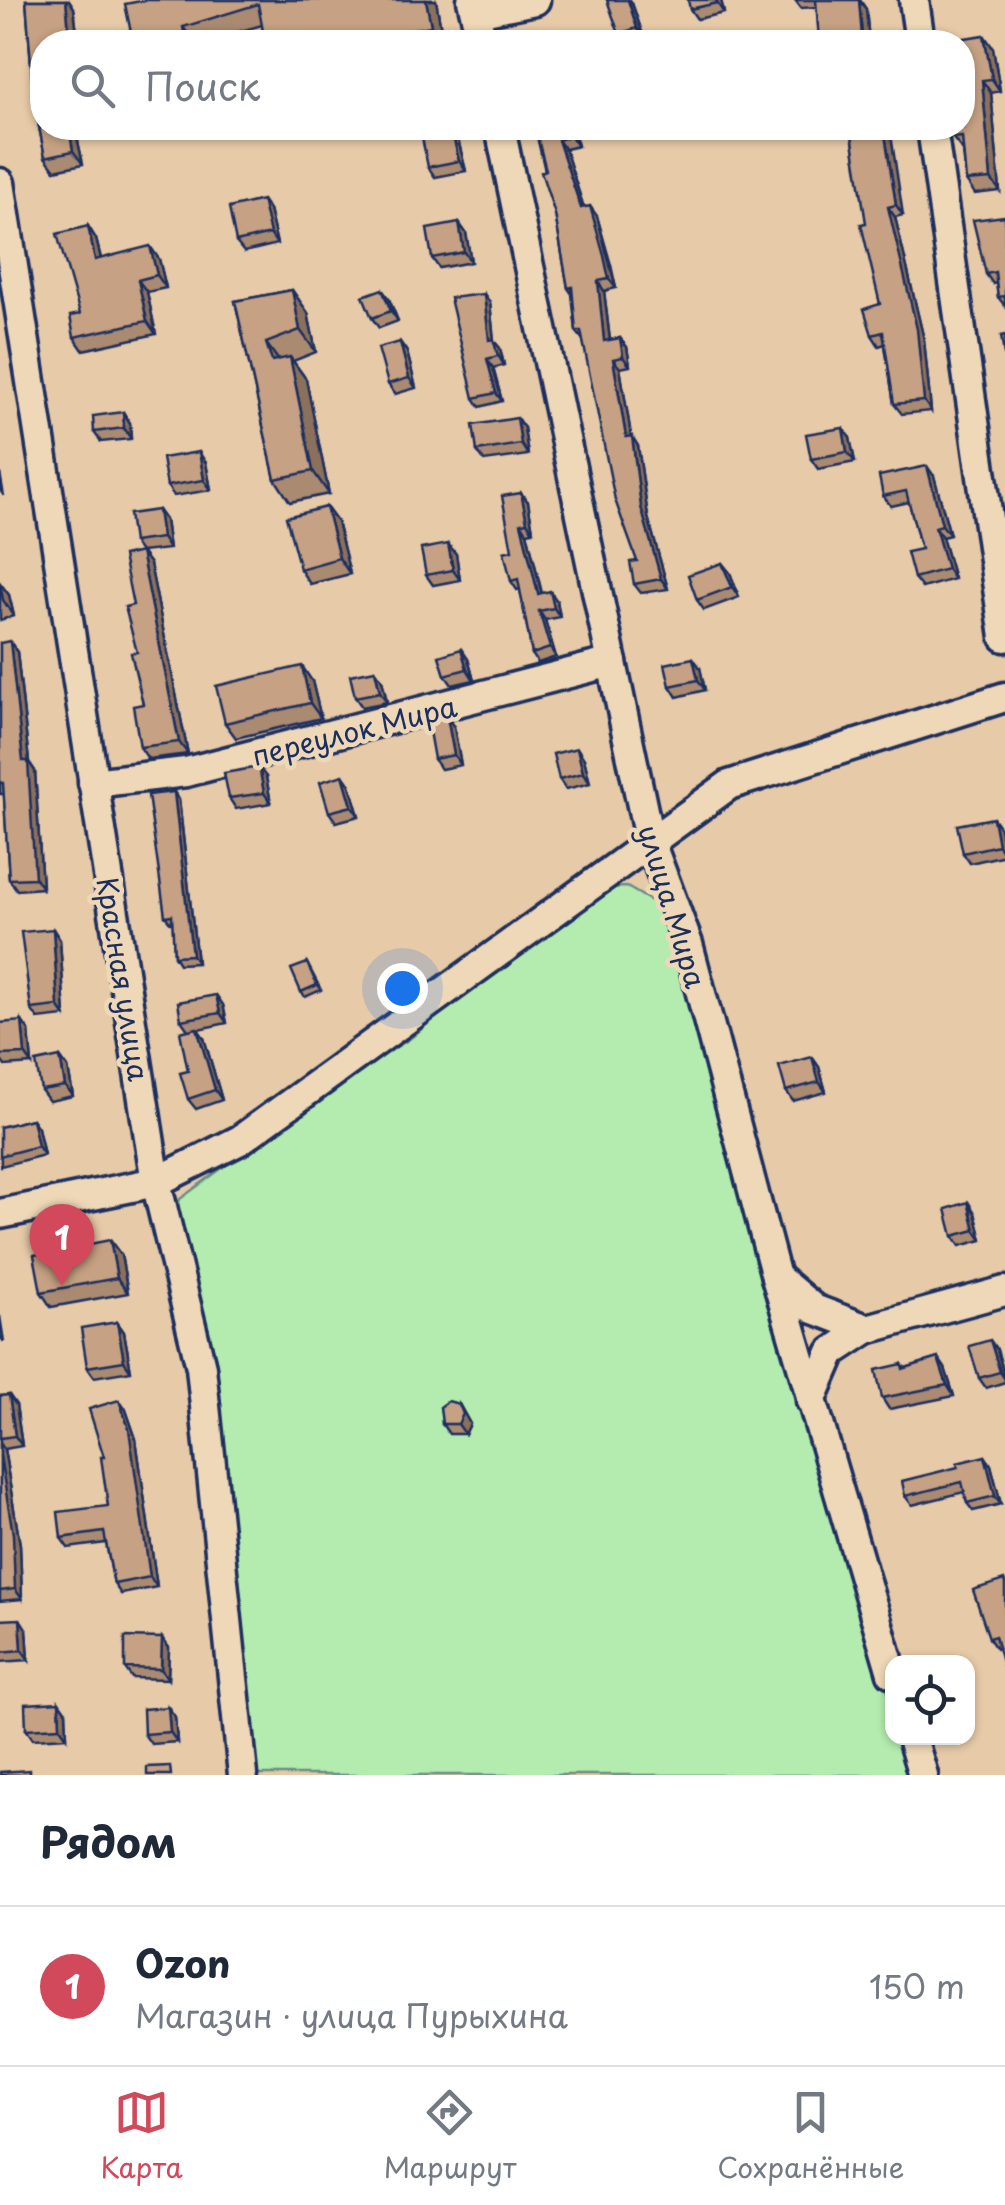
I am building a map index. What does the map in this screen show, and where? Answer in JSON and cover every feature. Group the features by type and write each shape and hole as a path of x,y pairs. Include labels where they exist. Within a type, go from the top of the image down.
{"street":[{"path":"474,6 535,0"},
{"path":"914,0 918,30"},
{"name":"улица Мира","path":"503,140 650,839 688,944 776,1277 887,1655"},
{"path":"934,140 1005,637"},
{"name":"Красная улица","path":"0,182 156,1182 201,1367 243,1775"},
{"name":"переулок Мира","path":"94,783 186,772 612,662"},
{"path":"0,1214 156,1182 240,1140 729,785 1005,697"},
{"path":"776,1277 814,1308 867,1328"},
{"path":"811,1402 832,1352 867,1328 1005,1291"},
{"path":"914,1745 923,1775"}],"green space":[{"path":"627,887 656,904 668,928 885,1682 885,1745 904,1745 912,1775 257,1775 211,1365 175,1212 180,1199 377,1054 413,1036 462,992 606,888"}],"building":[{"path":"26,0 66,0 69,30 30,30 30,51"},
{"path":"146,0 426,0 431,26 408,30 263,30 258,4 183,27 184,30 130,30 125,4"},
{"path":"607,0 628,0 637,28 618,30"},
{"path":"688,0 716,0 717,3 690,9"},
{"path":"816,0 859,0 861,30 818,30"},
{"path":"984,35 992,79 982,80 991,179 966,181 962,140 975,140 975,36"},
{"path":"42,140 71,140 73,151 45,157"},
{"path":"422,140 454,140 459,161 428,167"},
{"path":"538,140 558,140 581,208 590,206 609,279 598,281 604,341 620,338 623,357 613,359 626,437 632,436 641,507 661,579 634,584 630,562 637,561 615,500 581,331 576,331 572,287 568,288 555,214 541,172 546,170"},
{"path":"853,140 886,140 896,205 888,207 917,329 924,401 894,404 883,332 872,335 864,309 880,304 861,224 866,223"},
{"path":"262,200 270,234 236,242 229,208"},
{"path":"1005,216 1005,296 998,297 995,272 986,274 973,220"},
{"path":"459,223 464,252 432,258 427,229"},
{"path":"88,226 95,260 150,246 157,275 138,280 147,321 74,337 70,316 80,314 57,234"},
{"path":"382,289 391,311 372,318 363,296"},
{"path":"292,290 300,330 266,343 272,361 290,357 313,471 275,479 235,301"},
{"path":"484,294 489,340 493,339 498,356 487,359 496,393 474,398 450,298"},
{"path":"400,342 409,378 388,384 378,348"},
{"path":"123,412 124,428 94,432 93,416"},
{"path":"517,418 521,444 477,451 473,425"},
{"path":"843,428 847,452 811,459 806,434"},
{"path":"199,452 204,480 167,486 162,458"},
{"path":"927,466 942,525 935,527 947,569 914,578 907,552 921,549 906,491 883,496 879,476"},
{"path":"521,493 527,522 521,523 538,594 550,591 554,608 539,611 550,648 532,654 518,579 511,581 504,552 512,550 502,496"},
{"path":"326,507 339,558 300,569 286,517"},
{"path":"158,510 162,538 133,542 129,514"},
{"path":"448,544 453,570 426,575 421,549"},
{"path":"141,552 179,742 140,747 133,706 143,704 131,653 137,652 125,607 133,605 123,556"},
{"path":"722,563 732,587 697,600 688,575"},
{"path":"10,641 23,761 28,761 35,878 9,879 0,783 0,643"},
{"path":"461,649 467,669 445,675 439,656"},
{"path":"693,658 698,680 670,686 665,664"},
{"path":"302,666 310,703 225,723 216,686"},
{"path":"375,670 380,692 355,697 350,675"},
{"path":"447,717 454,755 434,759 427,720"},
{"path":"577,748 583,773 559,779 553,754"},
{"path":"259,767 264,793 229,798 224,773"},
{"path":"343,775 352,806 329,812 320,782"},
{"path":"174,792 192,955 174,956 172,915 165,916 148,795"},
{"path":"993,818 998,845 963,853 957,825"},
{"path":"53,929 58,1006 31,1009 21,932"},
{"path":"307,963 317,985 301,992 291,969"},
{"path":"216,995 220,1013 181,1020 178,1002"},
{"path":"22,1021 25,1054 0,1055 0,1023"},
{"path":"197,1028 215,1090 188,1099 180,1073 188,1071 180,1032"},
{"path":"60,1057 65,1086 41,1090 36,1062"},
{"path":"812,1057 819,1082 786,1091 779,1066"},
{"path":"32,1119 38,1146 0,1156 0,1127"},
{"path":"968,1202 975,1230 953,1236 946,1209"},
{"path":"110,1240 117,1278 41,1292 34,1255"},
{"path":"117,1322 124,1361 87,1367 81,1328"},
{"path":"990,1340 1000,1372 979,1378 969,1346"},
{"path":"938,1358 947,1385 882,1398 876,1370 902,1364 903,1369"},
{"path":"9,1395 15,1436 0,1438 0,1396"},
{"path":"119,1400 129,1429 150,1577 114,1584 104,1532 61,1538 58,1512 108,1506 104,1457 89,1409"},
{"path":"448,1401 459,1404 463,1414 458,1424 442,1424 440,1407"},
{"path":"0,1456 13,1534 15,1589 0,1591"},
{"path":"985,1456 995,1496 967,1503 962,1482 905,1496 902,1481"},
{"path":"1004,1580 1005,1674 995,1636 989,1638 973,1590"},
{"path":"20,1619 22,1650 0,1652 0,1620"},
{"path":"125,1637 162,1638 161,1669 125,1668"},
{"path":"59,1702 60,1727 26,1729 25,1704"},
{"path":"168,1707 170,1732 144,1734 143,1709"},
{"path":"170,1766 171,1775 147,1775 147,1767"},
{"path":"29,1770 29,1775 0,1775 0,1772"}],"place":[{"name":"Ozon","path":"62,1286"}]}
